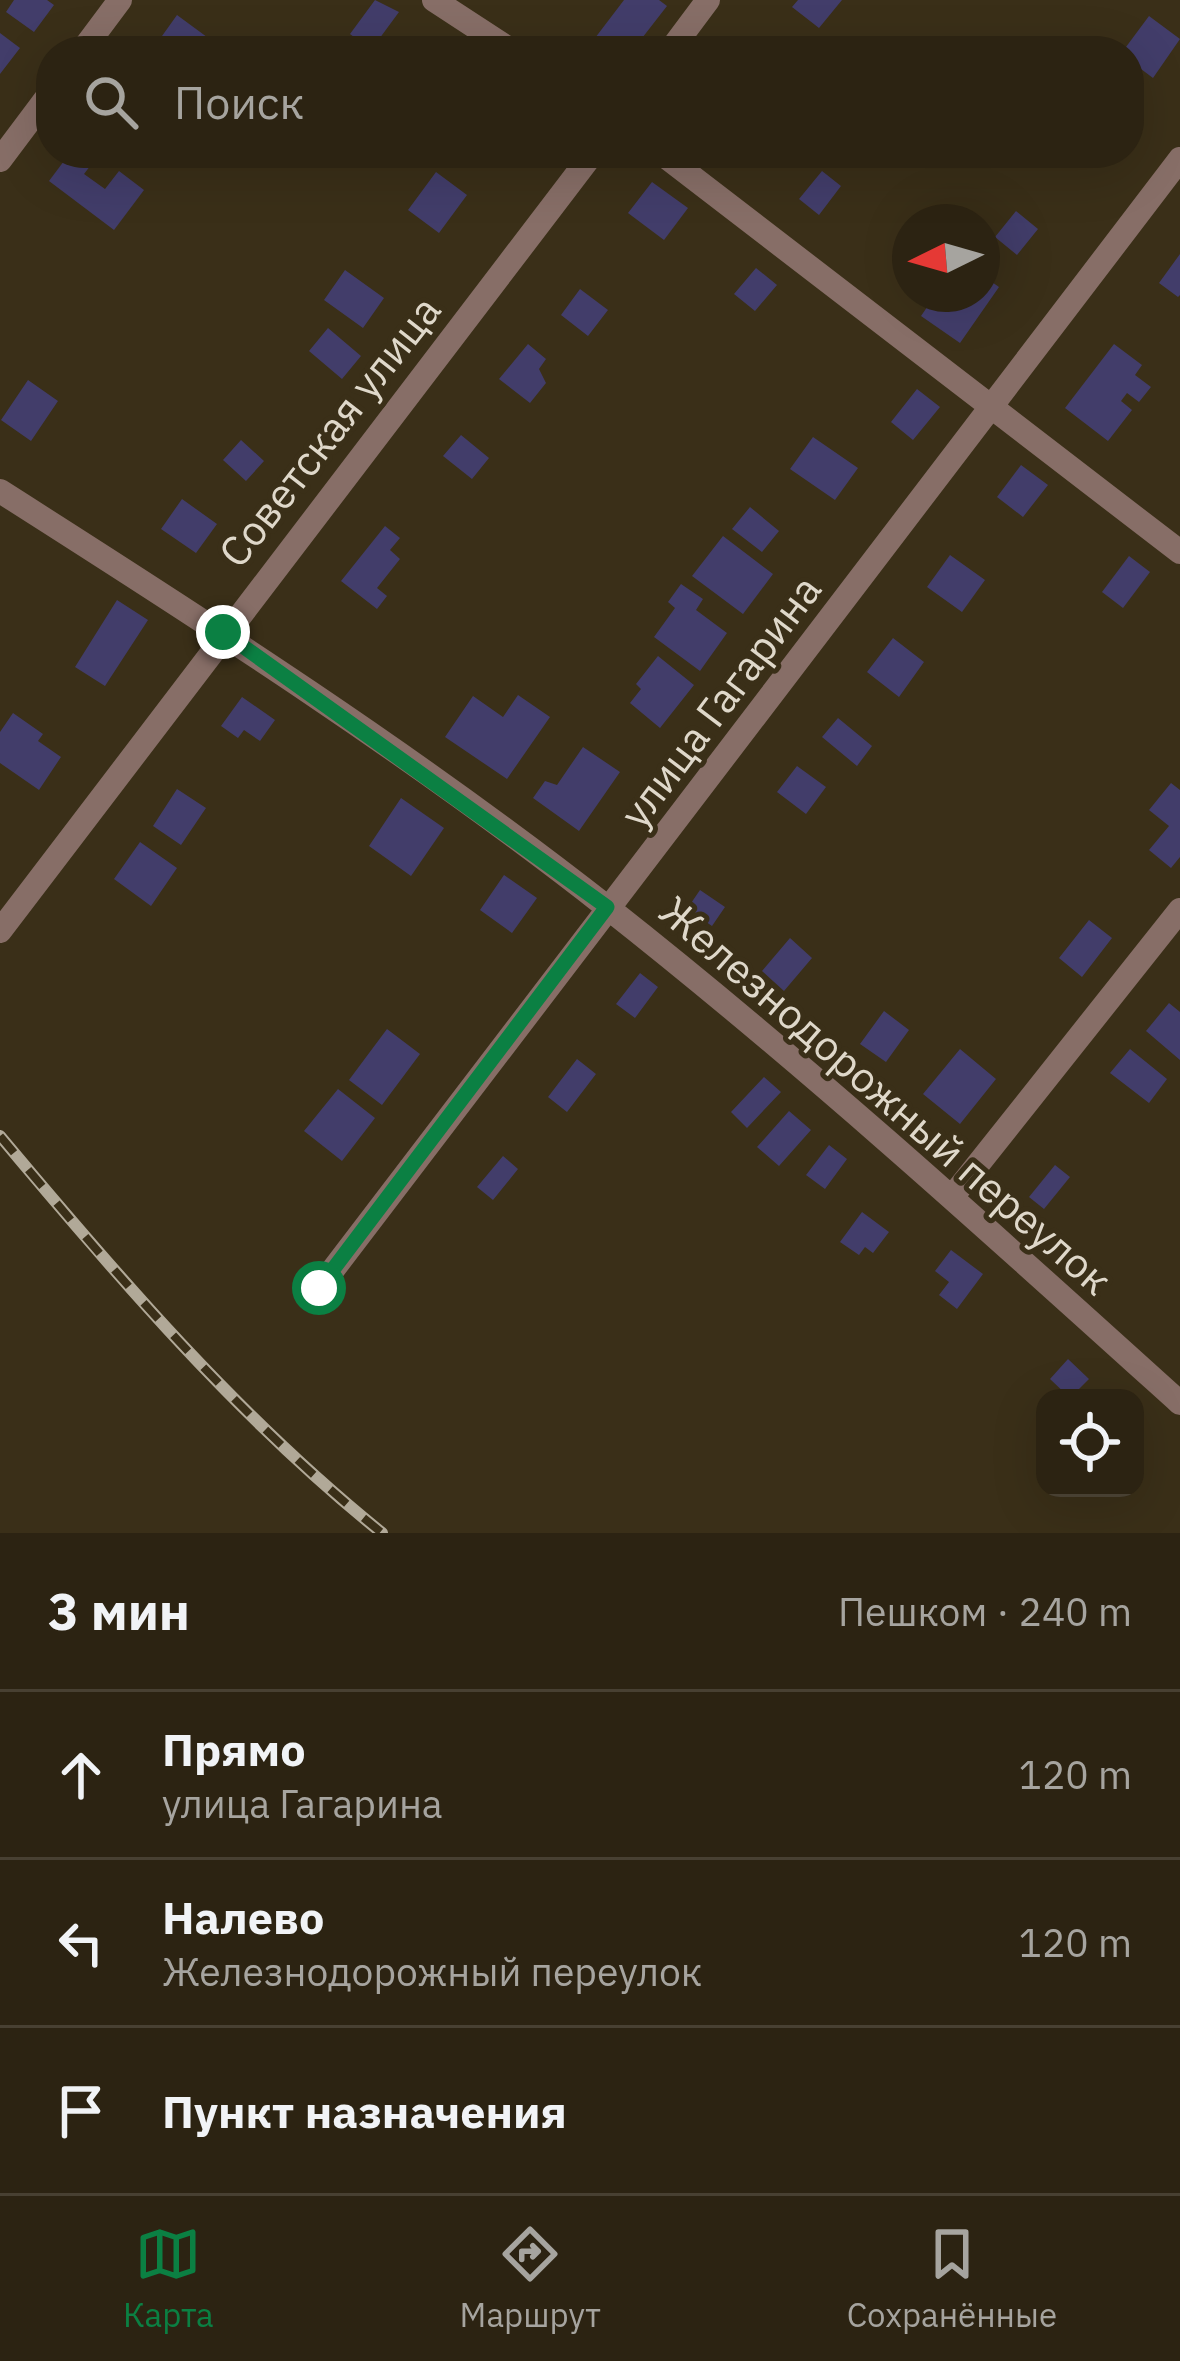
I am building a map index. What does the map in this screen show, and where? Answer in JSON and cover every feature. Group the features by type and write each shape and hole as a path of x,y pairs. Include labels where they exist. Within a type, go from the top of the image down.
{"street":[{"path":"93,36 120,0"},
{"path":"434,0 489,36"},
{"path":"681,36 708,0"},
{"path":"0,160 36,112"},
{"name":"улица Гагарина","path":"319,1288 1180,160"},
{"name":"Советская улица","path":"0,931 223,632 581,168"},
{"path":"681,168 1180,552"},
{"name":"Железнодорожный переулок","path":"0,491 223,632 607,907 952,1197 1180,1402"},
{"path":"952,1197 1180,910"}],"building":[{"path":"14,0 47,0 54,5 34,32 6,12"},
{"path":"375,0 399,12 381,36 350,34"},
{"path":"624,0 659,0 667,6 644,36 597,36"},
{"path":"798,0 842,0 819,28 792,7"},
{"path":"177,15 206,36 162,36"},
{"path":"1149,16 1180,39 1153,78 1144,71 1144,36 1134,36"},
{"path":"0,33 20,48 0,74"},
{"path":"59,168 89,168 84,174 105,189 119,171 144,190 114,230 49,181"},
{"path":"822,171 841,186 819,215 799,199"},
{"path":"436,172 467,195 439,233 408,210"},
{"path":"652,182 688,208 664,240 628,213"},
{"path":"1016,211 1038,229 1017,255 1000,241 1000,231"},
{"path":"1180,254 1180,295 1178,297 1159,283"},
{"path":"756,268 777,285 755,311 734,294"},
{"path":"345,270 384,298 363,328 324,300"},
{"path":"580,289 608,310 588,336 561,315"},
{"path":"924,312 982,312 960,343 921,316"},
{"path":"328,328 361,356 342,379 309,351"},
{"path":"528,344 546,359 539,369 546,383 530,403 499,379"},
{"path":"1114,344 1142,365 1135,375 1151,387 1139,402 1127,393 1121,401 1132,410 1108,441 1065,408"},
{"path":"28,380 58,401 31,441 1,420"},
{"path":"917,389 940,407 913,440 891,422"},
{"path":"461,435 489,458 472,479 443,456"},
{"path":"813,437 858,468 835,500 790,469"},
{"path":"241,440 264,461 246,481 223,460"},
{"path":"1021,465 1048,485 1023,517 997,497"},
{"path":"182,499 217,524 196,553 161,529"},
{"path":"750,507 779,531 762,552 732,529"},
{"path":"385,526 400,538 390,550 400,559 377,588 387,596 377,609 341,581"},
{"path":"723,536 773,574 743,614 692,576"},
{"path":"950,555 985,580 962,612 927,587"},
{"path":"1129,556 1150,572 1123,608 1102,592"},
{"path":"681,584 703,599 696,610 727,633 700,671 654,637 675,608 668,602"},
{"path":"117,600 148,620 105,686 75,667"},
{"path":"893,638 924,662 899,697 867,672"},
{"path":"658,656 694,685 660,728 630,703 641,689 636,684"},
{"path":"518,695 550,717 507,779 445,737 473,696 503,717"},
{"path":"242,697 275,720 260,741 244,730 238,738 221,726"},
{"path":"13,713 43,734 38,741 61,757 39,790 0,763 0,732"},
{"path":"838,718 872,746 857,766 822,737"},
{"path":"583,747 620,772 579,831 533,798 545,781 557,785"},
{"path":"797,766 826,787 806,814 777,792"},
{"path":"1171,783 1180,790 1180,857 1171,868 1149,850 1169,826 1149,810"},
{"path":"177,789 206,808 181,845 153,826"},
{"path":"401,798 444,828 411,876 369,846"},
{"path":"140,842 177,868 151,906 114,879"},
{"path":"504,875 537,898 512,933 480,910"},
{"path":"700,890 725,907 712,926 687,909"},
{"path":"1089,920 1112,938 1082,977 1059,958"},
{"path":"790,938 812,958 784,991 762,971"},
{"path":"640,973 658,987 635,1018 616,1004"},
{"path":"1169,1003 1180,1012 1180,1060 1146,1031"},
{"path":"884,1011 909,1030 886,1062 860,1044"},
{"path":"387,1029 420,1054 382,1105 349,1080"},
{"path":"960,1049 996,1079 960,1124 923,1094"},
{"path":"1130,1049 1167,1079 1149,1103 1110,1073"},
{"path":"577,1059 596,1074 567,1112 548,1097"},
{"path":"764,1077 781,1092 747,1128 731,1112"},
{"path":"338,1089 375,1118 342,1161 304,1131"},
{"path":"789,1111 811,1130 779,1166 757,1147"},
{"path":"829,1145 847,1159 825,1189 806,1175"},
{"path":"503,1156 518,1169 493,1200 477,1187"},
{"path":"1055,1165 1070,1177 1044,1209 1029,1197"},
{"path":"862,1212 889,1232 873,1253 865,1247 859,1255 840,1242"},
{"path":"951,1250 983,1274 957,1309 939,1295 949,1282 935,1271"},
{"path":"1068,1359 1089,1379 1079,1389 1061,1389 1050,1379"}],"railway":[{"path":"0,1136 229,1394 382,1533"}],"route":[{"path":"223,632 607,907 319,1288"}]}
